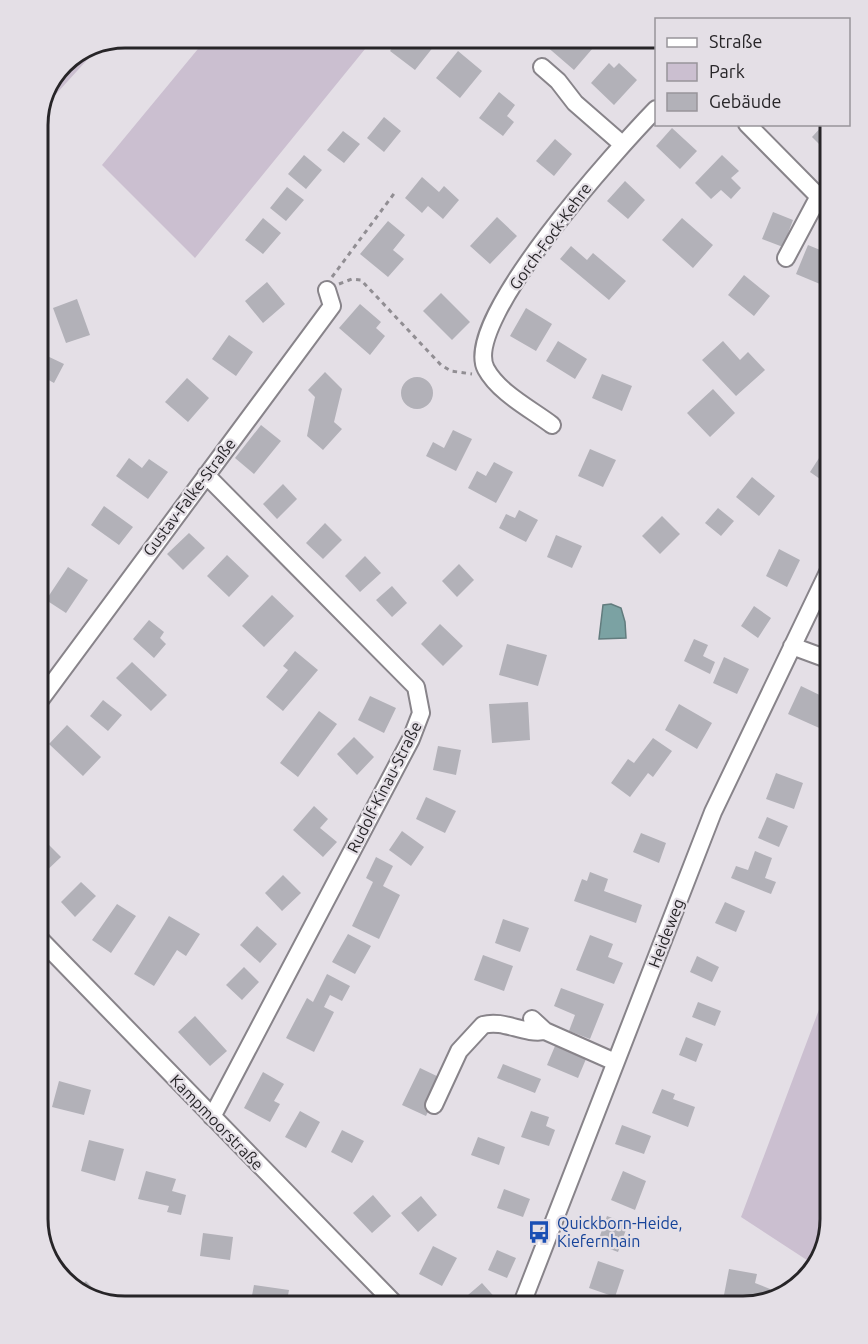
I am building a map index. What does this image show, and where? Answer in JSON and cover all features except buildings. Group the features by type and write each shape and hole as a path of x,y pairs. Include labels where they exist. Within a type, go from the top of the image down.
{"street":[{"path":"542,67 558,81 575,103 622,144"},
{"name":"Gorch-Fock-Kehre","path":"485,369 483,352 505,299 537,249 575,197 655,111"},
{"path":"749,126 820,197"},
{"path":"786,258 820,209"},
{"name":"Gustav-Falke-Straße","path":"48,689 332,306 327,290"},
{"path":"485,369 507,392 552,425"},
{"name":"Rudolf-Kinau-Straße","path":"206,475 416,687 421,713 406,750 212,1117"},
{"name":"Heideweg","path":"525,1296 713,812 820,590"},
{"path":"792,646 820,656"},
{"name":"Kampmoorstraße","path":"48,947 387,1296"},
{"path":"532,1019 545,1031 615,1062"},
{"path":"434,1105 459,1051 483,1025 500,1024 532,1033 545,1031"}],"path":[{"path":"327,290 334,273 396,191"},
{"path":"327,290 352,279 361,280 441,365 464,374 476,374 485,369"}],"green space":[{"path":"199,48 366,48 195,258 102,165"},
{"path":"90,57 54,96 64,78 74,67"},
{"path":"820,1007 820,1219 817,1239 808,1261 741,1217"}],"water":[{"path":"611,604 621,608 626,638 599,639 603,605"}],"place":[{"name":"Quickborn-Heide, Kiefernhain","path":"539,1232"}]}
